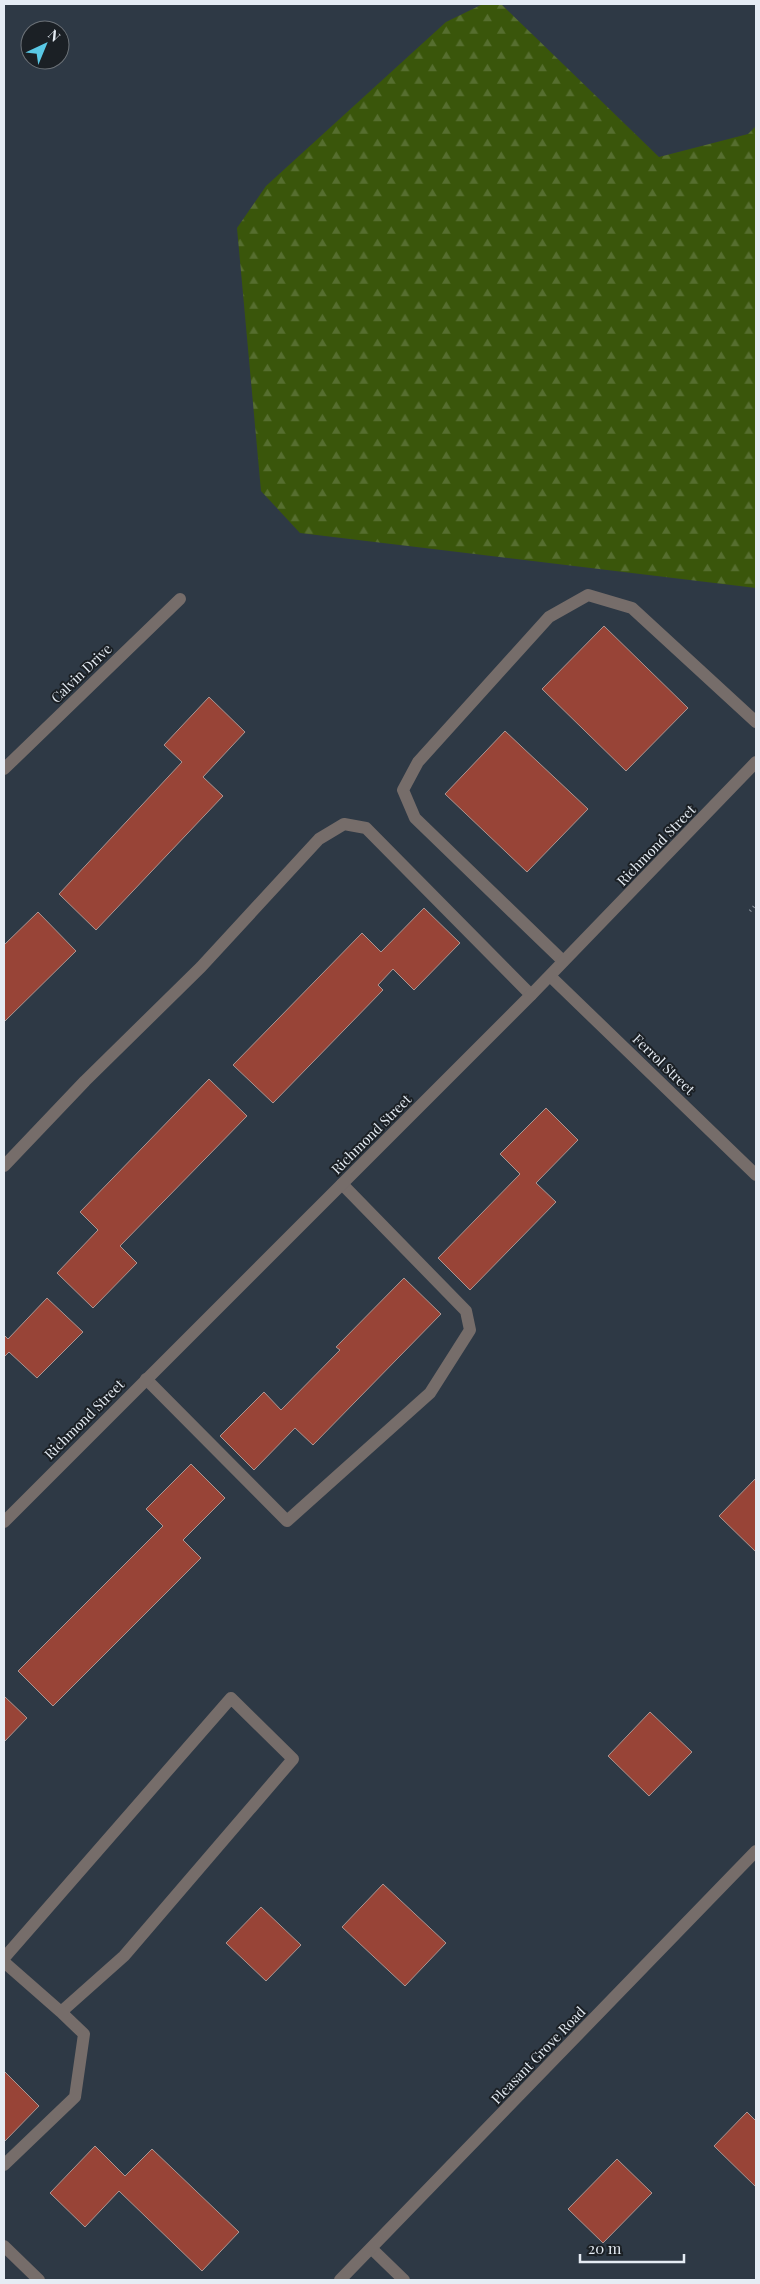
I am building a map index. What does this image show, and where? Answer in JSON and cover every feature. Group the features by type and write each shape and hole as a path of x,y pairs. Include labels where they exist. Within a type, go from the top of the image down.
{"street":[{"path":"563,961 415,818 403,790 418,762 549,617 588,595 632,608 756,722"},
{"name":"Calvin Drive","path":"4,769 180,599"},
{"name":"Richmond Street","path":"6,1513 146,1379 550,976 756,762"},
{"path":"4,1166 85,1080 200,967 320,839 344,824 366,828 531,995"},
{"name":"Ferrol Street","path":"550,976 756,1175"},
{"path":"146,1379 287,1521 430,1393 470,1330 466,1311 342,1184"},
{"path":"4,2165 75,2097 84,2034 4,1960 231,1698 293,1759 124,1956 61,2012"},
{"name":"Pleasant Grove Road","path":"340,2280 756,1851"},
{"path":"4,2246 39,2280"},
{"path":"372,2248 404,2280"}],"path":[{"path":"750,911 756,904"}],"green space":[{"path":"483,4 501,4 659,157 748,134 756,126 756,588 300,533 261,491 237,228 266,186 446,22"}],"building":[{"path":"604,626 688,708 626,771 542,689"},
{"path":"209,697 245,732 203,777 223,796 96,930 59,894 182,762 164,745"},
{"path":"505,731 588,809 527,872 445,794"},
{"path":"424,908 460,943 414,990 393,969 378,985 383,990 273,1103 233,1065 362,933 381,952"},
{"path":"38,912 76,951 4,1022 4,945"},
{"path":"209,1079 247,1116 120,1246 137,1263 93,1308 57,1273 98,1230 80,1212"},
{"path":"546,1108 578,1140 536,1183 556,1202 470,1290 438,1258 520,1174 500,1154"},
{"path":"404,1278 441,1314 313,1445 295,1428 254,1470 220,1436 264,1392 281,1410 340,1350 336,1347"},
{"path":"47,1298 83,1332 37,1378 9,1352 4,1357 4,1335 8,1339"},
{"path":"191,1464 225,1498 183,1540 201,1558 53,1706 18,1671 163,1526 146,1509"},
{"path":"756,1478 756,1552 719,1516"},
{"path":"4,1696 27,1718 4,1742"},
{"path":"650,1712 692,1752 649,1796 608,1756"},
{"path":"383,1884 446,1943 405,1986 342,1927"},
{"path":"261,1907 301,1945 266,1981 226,1943"},
{"path":"4,2071 39,2106 5,2141 4,2140"},
{"path":"747,2112 756,2121 756,2187 714,2146"},
{"path":"95,2146 125,2176 152,2149 239,2232 202,2271 119,2191 85,2227 50,2193"},
{"path":"617,2159 652,2193 603,2243 568,2209"}]}
